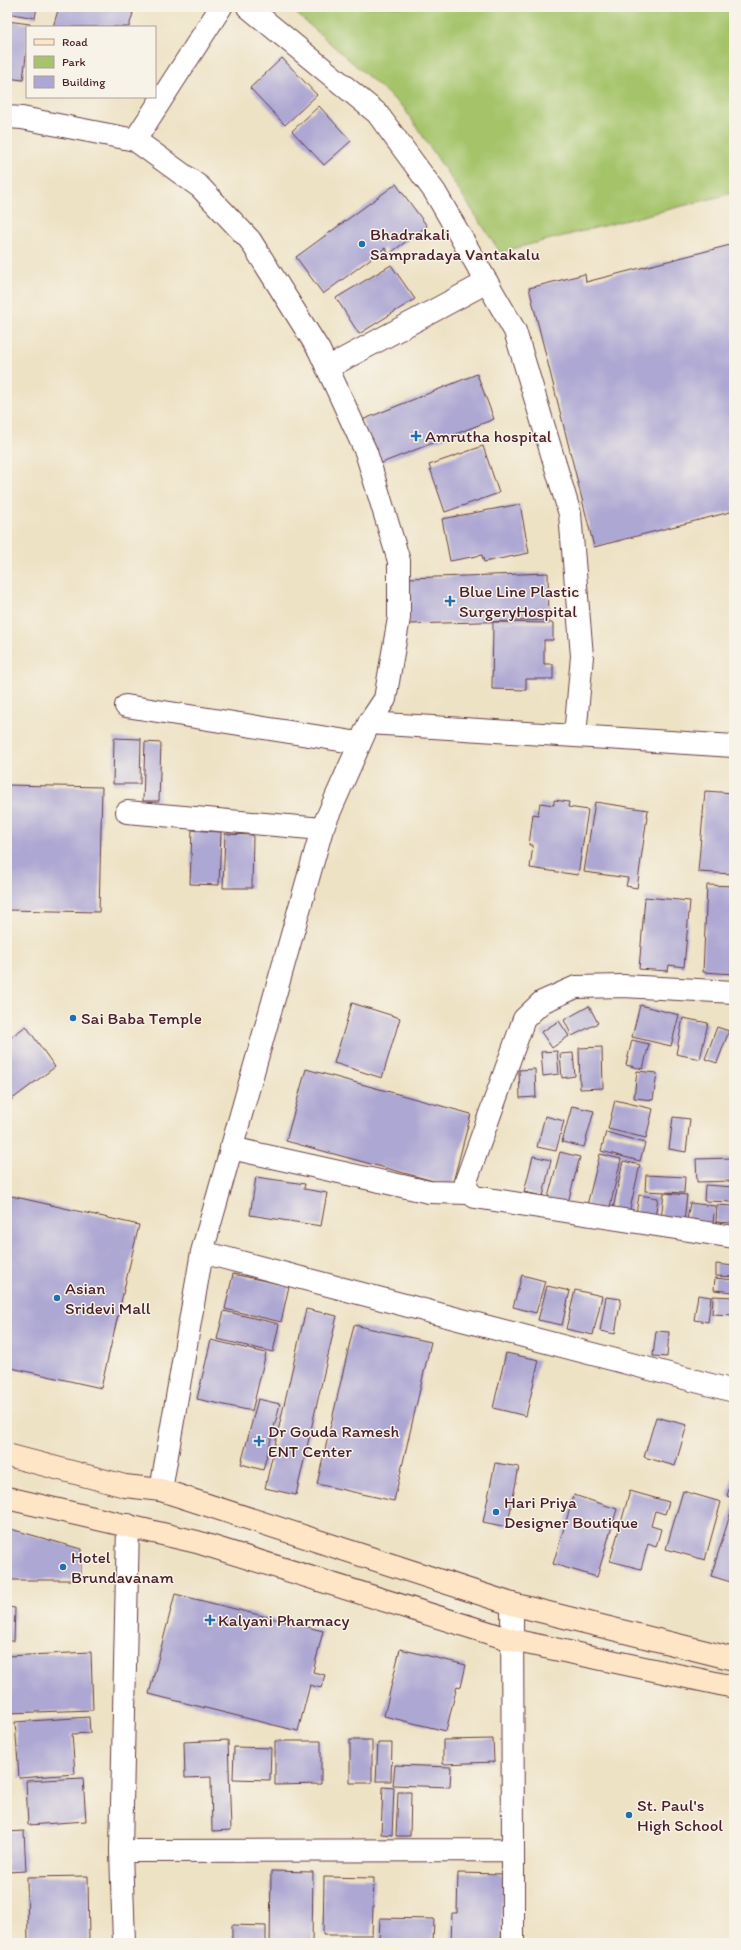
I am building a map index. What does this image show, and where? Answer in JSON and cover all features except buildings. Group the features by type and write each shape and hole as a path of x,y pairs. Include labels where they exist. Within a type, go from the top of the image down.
{"street":[{"path":"135,140 221,7"},
{"path":"248,7 377,113 435,192 515,331 570,514 582,656 575,736"},
{"path":"7,117 22,118 135,140 200,187 250,240 319,350 366,452 400,562 399,618 385,699 369,723 359,743 322,829 202,1252 161,1490"},
{"path":"327,368 487,282"},
{"path":"126,706 359,743"},
{"path":"369,723 734,746"},
{"path":"127,812 322,829"},
{"path":"469,1193 466,1181 511,1051 524,1019 542,1002 576,986 623,986 734,992"},
{"path":"231,1148 429,1192 469,1193 475,1197 521,1206 734,1237"},
{"path":"202,1252 734,1390"},
{"path":"7,1455 125,1486 161,1490 512,1604 734,1659"},
{"path":"7,1498 197,1542 512,1640 734,1687"},
{"path":"124,1943 121,1851 128,1525"},
{"path":"512,1604 513,1943"},
{"path":"121,1851 513,1850"}],"green space":[{"path":"289,7 734,7 734,193 500,252 404,108"}],"place":[{"name":"Bhadrakali Sampradaya Vantakalu","path":"362,244"},
{"name":"Amrutha hospital","path":"416,436"},
{"name":"Blue Line Plastic SurgeryHospital","path":"450,601"},
{"name":"Sai Baba Temple","path":"73,1018"},
{"name":"Asian Sridevi Mall","path":"57,1298"},
{"name":"Dr Gouda Ramesh ENT Center","path":"259,1441"},
{"name":"Hari Priya Designer Boutique","path":"496,1512"},
{"name":"Hotel Brundavanam","path":"63,1567"},
{"name":"Kalyani Pharmacy","path":"210,1620"},
{"name":"St. Paul's High School","path":"629,1815"}]}
